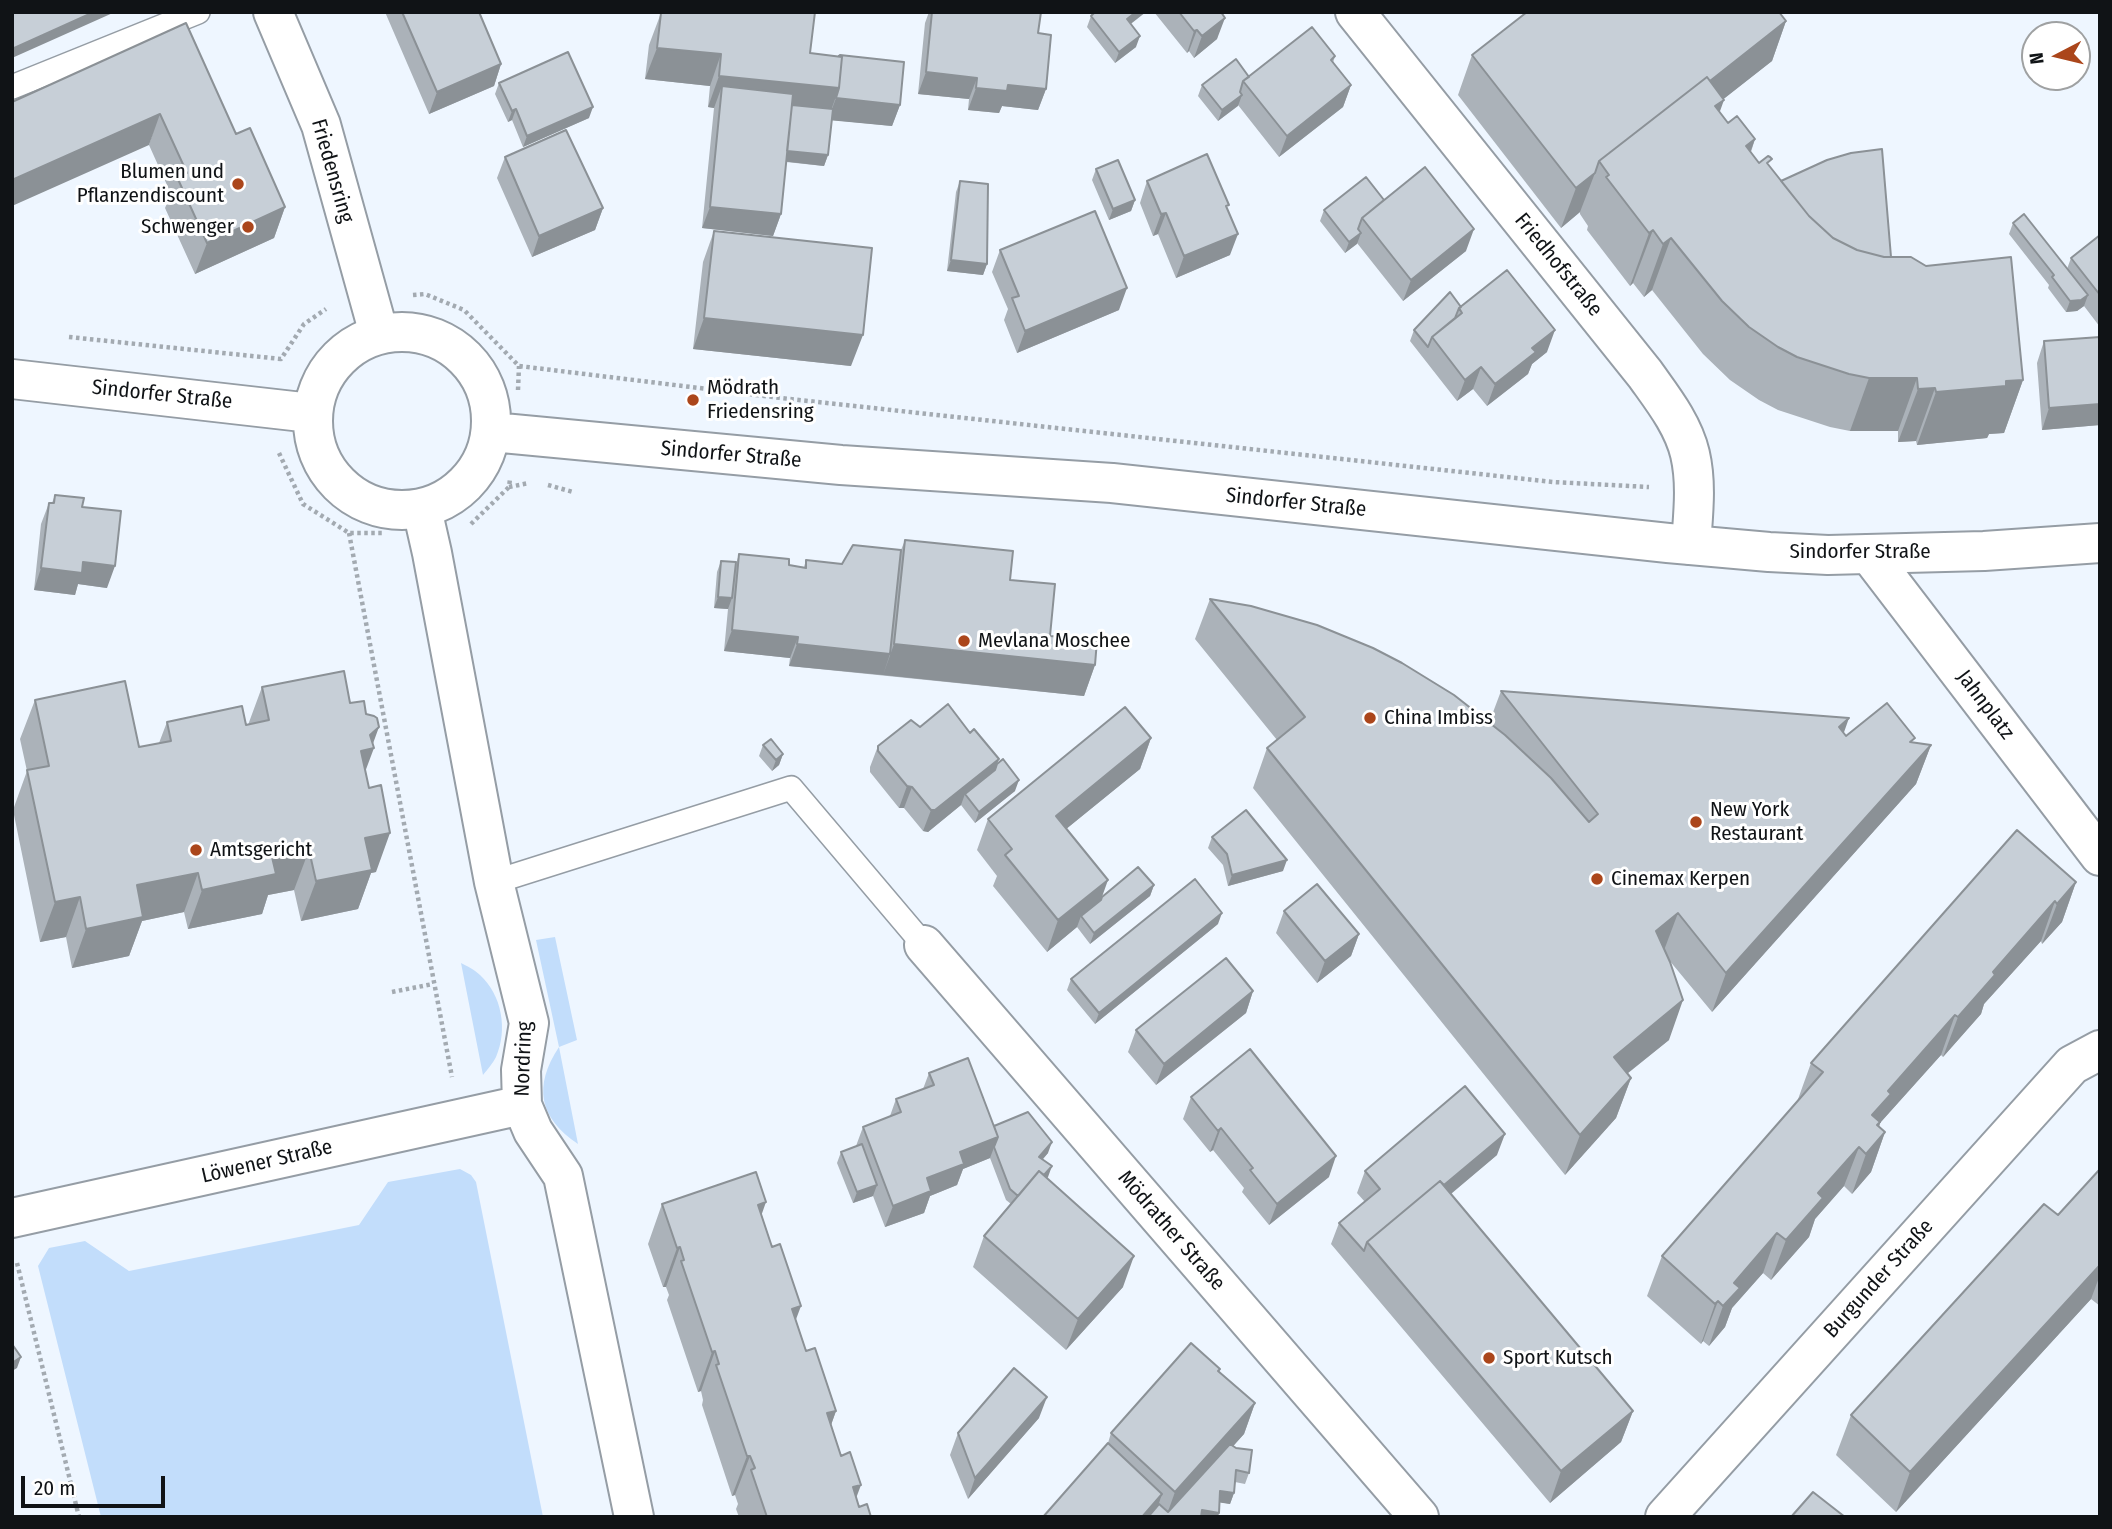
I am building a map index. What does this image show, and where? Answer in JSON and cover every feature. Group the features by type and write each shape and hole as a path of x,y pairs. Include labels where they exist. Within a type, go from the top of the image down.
{"street":[{"name":"Friedensring","path":"273,12 321,125 374,317"},
{"name":"Friedhofstraße","path":"1355,12 1645,374 1676,420 1690,453 1695,493 1691,545"},
{"path":"374,317 432,334 480,372 492,432 481,467 456,494 422,509 366,505 324,468 311,413 320,379 374,317"},
{"name":"Sindorfer Straße","path":"12,379 311,413"},
{"name":"Sindorfer Straße","path":"492,432 828,464 1112,483 1769,552 1870,554 1984,551 2100,543"},
{"name":"Nordring","path":"422,509 494,882 529,1023 521,1070 522,1105 533,1131 563,1176 634,1517"},
{"name":"Jahnplatz","path":"1870,554 2100,856"},
{"name":"Mödrather Straße","path":"924,945 1419,1517"},
{"name":"Burgunder Straße","path":"1665,1517 2072,1065 2100,1050"},
{"name":"Löwener Straße","path":"12,1219 522,1105"}],"lane":[{"path":"12,87 198,12"},
{"path":"494,882 791,788 924,945"}],"path":[{"path":"66,337 281,359 304,324 335,303 374,317 425,295 464,310 519,366 809,401 1525,479 1636,485 1695,493"},
{"path":"509,486 531,482"},
{"path":"541,484 573,492"},
{"path":"349,533 460,1119"},
{"path":"392,992 433,984"},
{"path":"16,1259 79,1517"}],"shaded area":[{"path":"555,937 577,1040 559,1047 536,940"},
{"path":"461,963 476,971 487,983 501,1013 500,1047 483,1075"},
{"path":"559,1047 578,1144 555,1123 544,1100 546,1075"},
{"path":"460,1169 471,1175 476,1182 543,1517 101,1517 38,1266 49,1248 85,1241 129,1271 359,1225 388,1182"}],"building":[{"path":"12,12 94,12 12,49"},
{"path":"402,12 479,12 501,64 437,92"},
{"path":"662,12 815,12 810,53 842,57 839,88 719,76 721,54 657,48"},
{"path":"932,12 1041,12 1038,33 1051,35 1046,89 1008,85 1007,91 976,88 977,78 926,72"},
{"path":"1095,12 1136,12 1127,19 1140,36 1119,52 1091,16"},
{"path":"1179,12 1221,12 1225,18 1202,36 1197,30 1194,31"},
{"path":"1527,12 1779,12 1786,21 1710,81 1707,77 1599,161 1595,173 1576,188 1472,55"},
{"path":"186,23 236,134 250,128 285,207 207,243 177,177 187,173 160,114 12,180 12,102"},
{"path":"1312,27 1335,56 1331,60 1351,85 1287,136 1243,81"},
{"path":"568,52 593,107 527,136 516,109 512,111 499,83"},
{"path":"840,55 904,62 900,105 836,98 842,57"},
{"path":"1236,59 1249,77 1243,81 1240,92 1242,95 1222,110 1202,85"},
{"path":"1707,77 1724,100 1715,106 1728,123 1737,116 1755,139 1746,146 1759,163 1768,156 1772,159 1767,163 1809,216 1833,238 1857,250 1884,257 1911,257 1926,266 2011,257 2023,380 2006,381 2006,386 1936,392 1935,388 1918,389 1917,378 1869,378 1797,357 1749,327 1722,301 1671,238 1663,244 1653,230 1649,233 1606,177 1609,175 1599,161"},
{"path":"722,86 793,94 781,214 710,207"},
{"path":"792,105 833,109 828,155 787,151"},
{"path":"566,130 603,208 539,236 505,157"},
{"path":"1882,149 1891,257 1857,250 1833,238 1809,216 1781,181 1827,160 1851,153"},
{"path":"1207,154 1238,234 1184,256 1166,213 1161,214 1147,181"},
{"path":"1118,160 1135,200 1113,209 1096,169"},
{"path":"1425,167 1474,229 1411,280 1362,218"},
{"path":"1366,177 1384,200 1362,218 1358,229 1361,233 1349,242 1324,210"},
{"path":"960,181 988,184 987,264 951,260"},
{"path":"1095,211 1127,288 1025,331 1012,298 1019,296 1000,250"},
{"path":"2024,214 2088,295 2081,300 2070,301 2052,277 2054,275 2013,223"},
{"path":"714,231 872,248 863,335 704,318"},
{"path":"2100,235 2100,295 2071,258"},
{"path":"1507,270 1555,330 1532,348 1536,352 1495,384 1481,367 1465,380 1432,337 1462,313 1459,308"},
{"path":"1450,292 1461,307 1455,318 1432,337 1428,347 1414,330"},
{"path":"2100,337 2100,404 2049,408 2044,341"},
{"path":"55,495 84,498 82,507 121,511 115,566 83,562 82,573 41,568 49,503 54,503"},
{"path":"905,540 1013,551 1010,580 1055,584 1050,636 1097,640 1095,665 894,644"},
{"path":"853,545 901,550 890,654 797,644 798,637 732,630 739,554 789,559 789,565 806,568 806,560 842,564"},
{"path":"721,561 736,562 732,598 718,597"},
{"path":"1210,599 1251,606 1317,625 1402,663 1454,695 1505,735 1551,778 1589,822 1598,814 1501,691 1849,718 1839,727 1846,736 1887,703 1915,738 1910,742 1931,745 1726,973 1678,913 1656,931 1683,1000 1614,1057 1631,1078 1580,1135 1267,748 1305,717"},
{"name":"Amtsgericht","path":"344,671 350,703 364,701 366,714 377,718 379,727 370,735 374,748 361,751 369,788 381,785 390,833 365,838 372,870 316,881 309,850 272,857 276,874 202,890 198,873 137,885 143,917 86,929 80,897 55,902 27,770 49,766 35,700 125,681 139,747 171,741 167,722 242,706 246,725 269,720 262,687"},
{"path":"948,704 970,733 974,729 999,759 935,810 931,810 878,751 878,746 911,720 920,727"},
{"path":"1125,707 1151,738 1056,816 1108,880 1058,920 1005,855 1012,849 988,819"},
{"path":"771,739 783,754 776,760 763,745"},
{"path":"1003,759 1019,780 979,812 965,794 995,770"},
{"path":"1246,810 1287,860 1232,875 1227,854 1212,837"},
{"path":"2017,830 2076,882 2057,904 2055,901 1993,972 1995,975 1958,1017 1955,1015 1888,1091 1891,1094 1872,1115 1880,1122 1877,1125 1885,1132 1866,1154 1859,1147 1818,1193 1823,1198 1786,1240 1777,1233 1734,1283 1740,1288 1723,1306 1718,1301 1715,1304 1662,1256 1823,1072 1811,1063"},
{"path":"1138,867 1154,885 1094,933 1081,916"},
{"path":"1195,879 1222,913 1099,1013 1071,979"},
{"path":"1317,884 1359,934 1325,961 1284,911"},
{"path":"1226,958 1253,991 1164,1064 1136,1030"},
{"path":"1250,1049 1336,1156 1277,1204 1221,1128 1218,1131 1191,1097"},
{"path":"968,1058 998,1137 960,1152 964,1164 927,1178 931,1191 893,1206 863,1127 901,1112 896,1099 934,1085 929,1073"},
{"path":"1465,1086 1505,1134 1444,1185 1440,1181 1367,1242 1364,1251 1339,1223 1380,1189 1365,1171"},
{"path":"1028,1112 1052,1142 1039,1157 1052,1166 1044,1175 1039,1171 1018,1196 1010,1189 994,1147 998,1137 994,1126"},
{"path":"862,1144 877,1185 857,1192 841,1152"},
{"path":"2100,1169 2100,1265 1910,1472 1851,1415 2044,1204 2058,1215"},
{"path":"1039,1171 1134,1256 1078,1319 984,1236"},
{"path":"756,1172 766,1202 758,1205 772,1247 780,1244 801,1306 792,1309 806,1351 815,1348 836,1411 827,1413 841,1456 850,1452 861,1485 853,1487 859,1507 867,1504 871,1517 767,1517 751,1470 755,1468 750,1456 747,1456 716,1365 719,1364 715,1351 712,1352 681,1261 684,1260 680,1247 677,1248 662,1204"},
{"name":"Sport Kutsch","path":"1440,1181 1633,1411 1561,1471 1367,1242"},
{"path":"1191,1343 1255,1403 1175,1492 1111,1433"},
{"path":"12,1344 21,1357 12,1363"},
{"path":"1014,1368 1047,1397 975,1478 958,1433"},
{"path":"1108,1443 1162,1494 1142,1517 1043,1517"},
{"path":"1230,1444 1236,1448 1252,1450 1249,1473 1236,1470 1234,1493 1220,1491 1219,1513 1202,1510 1201,1517 1148,1517 1159,1504 1168,1512"},
{"path":"1813,1492 1845,1517 1791,1517"}],"place":[{"name":"Blumen und Pflanzendiscount","path":"238,184"},
{"name":"Schwenger","path":"248,227"},
{"name":"Mödrath Friedensring","path":"693,400"},
{"name":"Mevlana Moschee","path":"964,641"},
{"name":"China Imbiss","path":"1370,718"},
{"name":"New York Restaurant","path":"1696,822"},
{"name":"Amtsgericht","path":"196,850"},
{"name":"Cinemax Kerpen","path":"1597,879"},
{"name":"Sport Kutsch","path":"1489,1358"}]}
